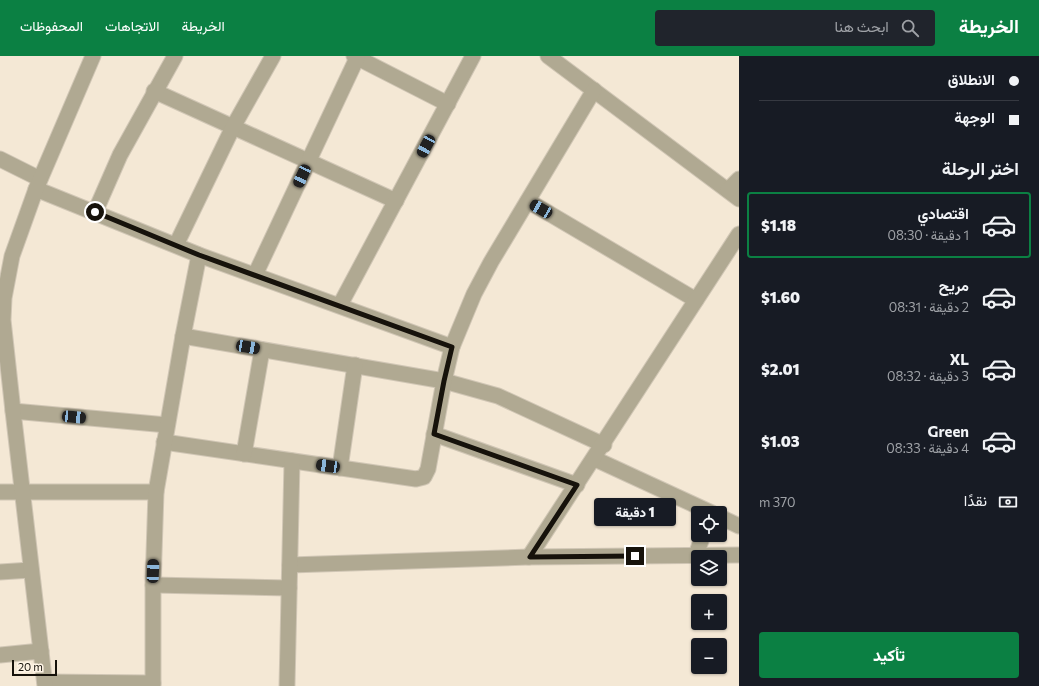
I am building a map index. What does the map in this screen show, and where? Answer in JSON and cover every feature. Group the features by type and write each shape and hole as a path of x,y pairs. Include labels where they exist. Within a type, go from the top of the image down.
{"street":[{"path":"93,56 38,184 12,256 4,298 3,320 45,684 153,684 153,585 156,492 183,336 199,255"},
{"path":"95,212 120,155 154,90 175,56"},
{"path":"176,245 233,127 273,56"},
{"path":"340,305 473,56"},
{"path":"548,56 733,194 739,178"},
{"path":"255,275 309,161 355,57 448,104"},
{"path":"154,90 396,201"},
{"path":"164,442 292,462 421,478 427,473 444,381 452,347 474,294 594,90"},
{"path":"0,159 38,184 95,212 199,255 452,347"},
{"path":"528,201 696,300"},
{"path":"530,557 595,459 739,234"},
{"path":"183,336 444,381 498,396 604,445"},
{"path":"244,454 262,350"},
{"path":"340,468 355,366"},
{"path":"13,411 167,425"},
{"path":"434,434 577,485"},
{"path":"595,459 697,506"},
{"path":"287,686 292,462"},
{"path":"0,492 156,492"},
{"path":"727,520 739,526"},
{"path":"290,565 530,557 691,555"},
{"path":"727,555 739,555"},
{"path":"0,572 31,570"},
{"path":"153,585 289,588"},
{"path":"0,655 41,651"}],"route":[{"path":"95,212 199,255 452,347 434,434 577,485 530,557 635,556"}]}
